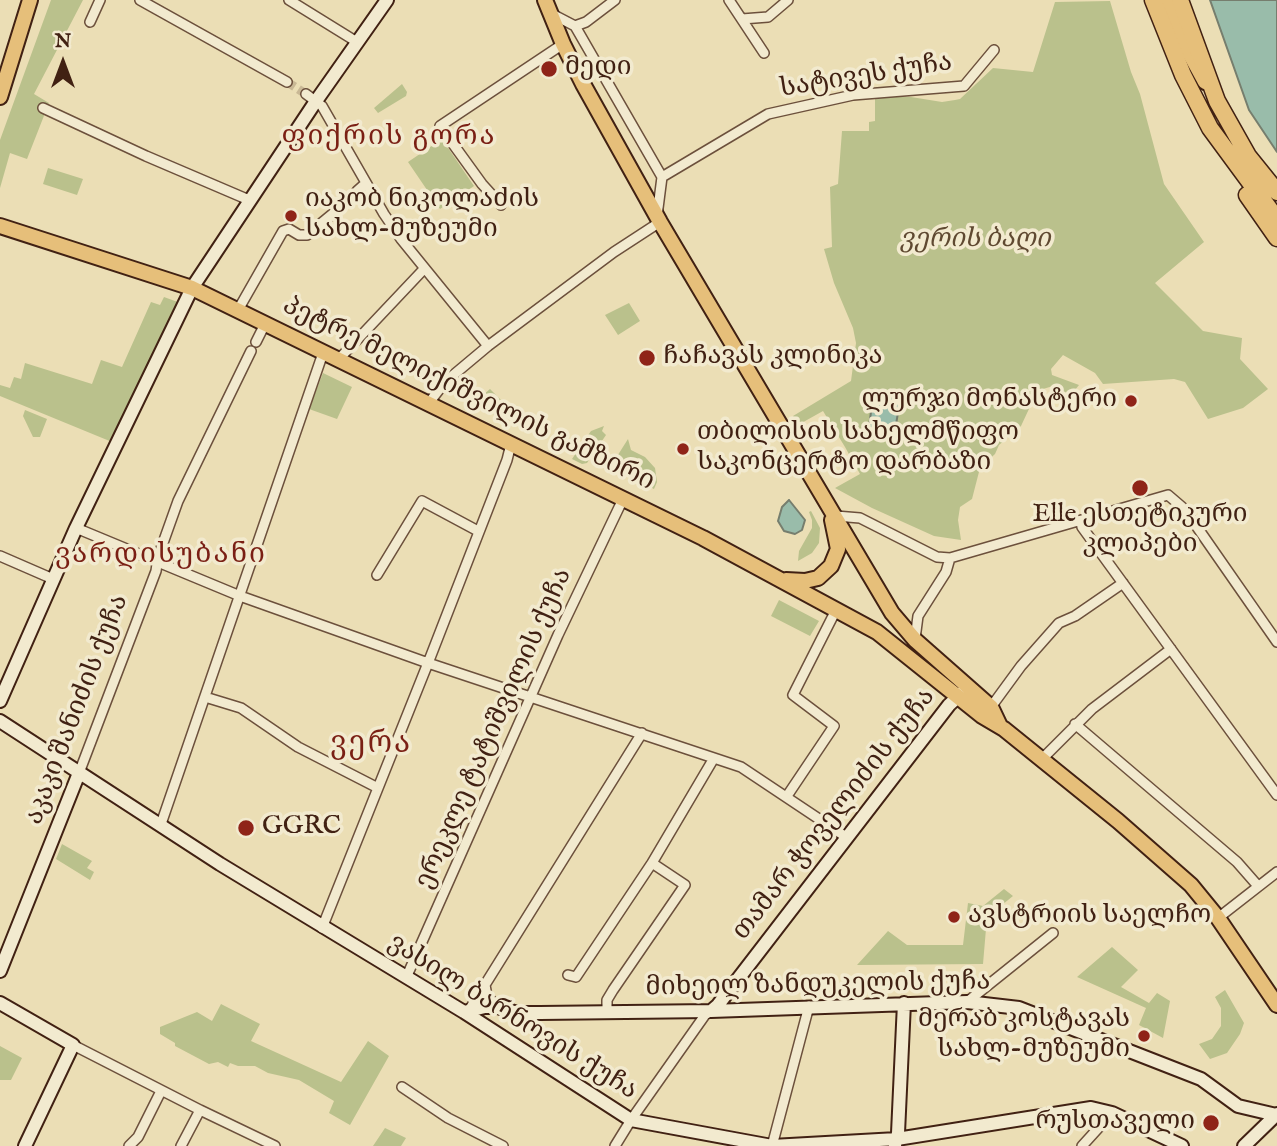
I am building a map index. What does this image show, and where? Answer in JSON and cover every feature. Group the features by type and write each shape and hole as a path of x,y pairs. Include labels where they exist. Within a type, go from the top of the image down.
{"highway":[{"path":"1153,0 1183,75 1243,189 1277,238"},
{"path":"1180,0 1217,101 1243,148 1274,190"},
{"path":"1218,141 1277,219"}],"main road":[{"path":"0,97 30,0"},
{"path":"1166,0 1192,60 1217,101"},
{"path":"547,6 563,44 659,219 892,613 915,640 991,707 1000,726"},
{"name":"პეტრე მელიქიშვილის გამზირი","path":"0,226 192,288 623,499 783,580 877,632 898,646 982,716 1000,726 1042,759 1191,885 1272,989 1277,1006"},
{"path":"783,580 818,578 827,572 835,560 838,542 824,495"}],"street":[{"path":"90,22 100,0"},
{"path":"289,0 357,42"},
{"path":"575,26 586,22 615,0"},
{"path":"729,0 764,52"},
{"path":"742,19 768,17 788,0"},
{"path":"146,1 287,82"},
{"path":"0,701 76,528 192,288 311,97 357,42 384,1"},
{"path":"428,404 444,382 488,346 659,219 662,177 575,26 547,6"},
{"path":"501,205 482,184 440,126 563,44"},
{"name":"სატივეს ქუჩა","path":"662,177 768,114 853,94 964,86 994,50"},
{"path":"311,97 328,116 384,214 424,269 488,346"},
{"path":"43,108 249,200"},
{"path":"357,191 366,183"},
{"path":"239,310 283,231 289,229 299,235 307,235 341,206"},
{"path":"338,360 424,269"},
{"name":"აკაკი შანიძის ქუჩა","path":"0,971 79,773 178,501 265,324"},
{"path":"161,824 323,353"},
{"path":"322,928 428,663 511,444"},
{"path":"836,516 860,518 937,557 950,558 1168,495 1182,508 1277,642"},
{"name":"ერეკლე ტატიშვილის ქუჩა","path":"406,978 530,697 623,499"},
{"path":"377,575 422,501 478,531"},
{"path":"1081,521 1082,527 1277,795"},
{"path":"76,528 240,596 428,663 741,767 846,837"},
{"path":"0,555 53,579"},
{"path":"915,640 918,616 946,572 950,558"},
{"path":"991,707 1021,666 1059,623 1076,615 1123,583"},
{"path":"787,796 834,726 793,695 836,610"},
{"path":"1042,759 1075,724 1171,649"},
{"name":"თამარ ჭოველიძის ქუჩა","path":"710,1011 957,695 964,690 975,691"},
{"path":"205,697 241,708 298,747 378,788"},
{"name":"ვასილ ბარნოვის ქუჩა","path":"0,721 322,928 466,1012 631,1120 772,1146 896,1142 1091,1108 1112,1113 1174,1145"},
{"path":"1075,724 1237,862 1258,886"},
{"path":"466,1012 642,733"},
{"path":"568,975 576,977 652,863 714,758"},
{"path":"607,1012 607,1000 685,885 652,863"},
{"path":"1218,918 1277,872"},
{"path":"967,1002 1053,933"},
{"path":"485,985 486,996 498,1007"},
{"name":"მიხეილ ზანდუკელის ქუჩა","path":"466,1012 485,1007 522,1013 710,1011 967,1002 1019,1008 1201,1079 1238,1106 1277,1115"},
{"path":"0,1003 73,1045 275,1146"},
{"path":"896,1142 904,1003"},
{"path":"772,1146 809,1006"},
{"path":"615,1146 710,1011"},
{"path":"25,1146 73,1045"},
{"path":"402,1087 449,1118 503,1146"},
{"path":"129,1146 138,1137 162,1091"},
{"path":"181,1146 200,1110"},
{"path":"1082,1146 1112,1113"},
{"path":"1244,1146 1277,1115"}],"green space":[{"path":"51,0 83,0 34,94 49,103 27,159 10,153 0,188 0,140"},
{"name":"ვერის ბაღი","path":"1110,1 1140,94 1164,184 1204,242 1155,283 1203,331 1242,338 1240,359 1268,389 1243,408 1208,419 1185,382 1174,379 1103,384 1095,373 1063,355 1051,369 1052,375 1079,385 1071,395 1053,386 1043,389 1035,396 1021,426 999,445 995,454 980,468 972,499 960,507 958,520 961,540 934,536 835,488 860,474 845,447 823,411 798,425 793,416 851,381 856,343 853,328 834,283 824,249 832,247 830,187 838,184 842,131 869,131 869,122 875,121 875,95 942,102 960,99 993,68 1033,72 1055,2"},
{"path":"402,84 407,92 406,96 378,113 374,108"},
{"path":"442,139 474,186 440,209 408,162"},
{"path":"48,168 83,179 77,195 43,184"},
{"path":"164,297 183,304 112,442 0,396 0,385 10,388 14,377 21,379 25,363 92,384 101,360 122,367 151,302 160,305"},
{"path":"629,303 640,321 618,335 605,315"},
{"path":"323,373 352,387 337,419 309,409"},
{"path":"490,389 512,411 500,419 475,402"},
{"path":"25,410 47,419 40,437 33,437 23,416"},
{"path":"604,426 602,431 606,435 587,463 582,464 572,459 591,431"},
{"path":"628,439 631,450 645,457 655,468 657,482 654,489 599,460 600,457 605,459 608,456 616,458"},
{"path":"811,511 820,528 819,543 812,553 798,561 799,551 812,528"},
{"path":"779,600 819,621 810,636 771,616"},
{"path":"62,844 92,861 87,868 94,872 90,880 56,859"},
{"path":"1004,889 1013,896 987,917 983,964 857,965 888,931 907,945 963,945 968,903 983,906"},
{"path":"1112,947 1138,970 1121,987 1149,1003 1157,993 1170,1001 1163,1038 1139,1025 1146,1008 1077,977"},
{"path":"1225,990 1244,1023 1227,1053 1210,1059 1199,1044 1212,1039 1221,1026 1221,1008 1215,997"},
{"path":"221,1004 260,1024 251,1041 341,1082 368,1041 389,1056 350,1125 329,1113 334,1101 299,1080 268,1073 255,1066 230,1063 228,1067 218,1062 209,1064 175,1046 175,1043 160,1034 160,1027 197,1012 212,1021"},
{"path":"0,1046 22,1058 11,1080 0,1080"},
{"path":"385,1128 406,1138 401,1146 373,1146"}],"shaded area":[{"path":"1210,0 1277,0 1277,152 1249,110"},
{"path":"874,390 901,394 894,437 868,434"},
{"path":"789,500 805,520 802,530 795,534 784,531 778,521 782,507"}],"tunnel":[{"path":"287,82 306,94"},
{"path":"341,207 357,191"}],"place":[{"name":"მედი","path":"549,69"},
{"name":"იაკობ ნიკოლაძის სახლ-მუზეუმი","path":"291,216"},
{"name":"ჩაჩავას კლინიკა","path":"647,358"},
{"name":"ლურჯი მონასტერი","path":"1131,401"},
{"name":"თბილისის სახელმწიფო საკონცერტო დარბაზი","path":"683,449"},
{"name":"Elle ესთეტიკური კლიპები","path":"1140,488"},
{"name":"GGRC","path":"246,828"},
{"name":"ავსტრიის საელჩო","path":"954,917"},
{"name":"მერაბ კოსტავას სახლ-მუზეუმი","path":"1144,1036"},
{"name":"რუსთაველი","path":"1211,1123"}],"district":[{"name":"ფიქრის გორა","path":"389,138"},
{"name":"ვარდისუბანი","path":"161,556"},
{"name":"ვერა","path":"371,746"}]}
